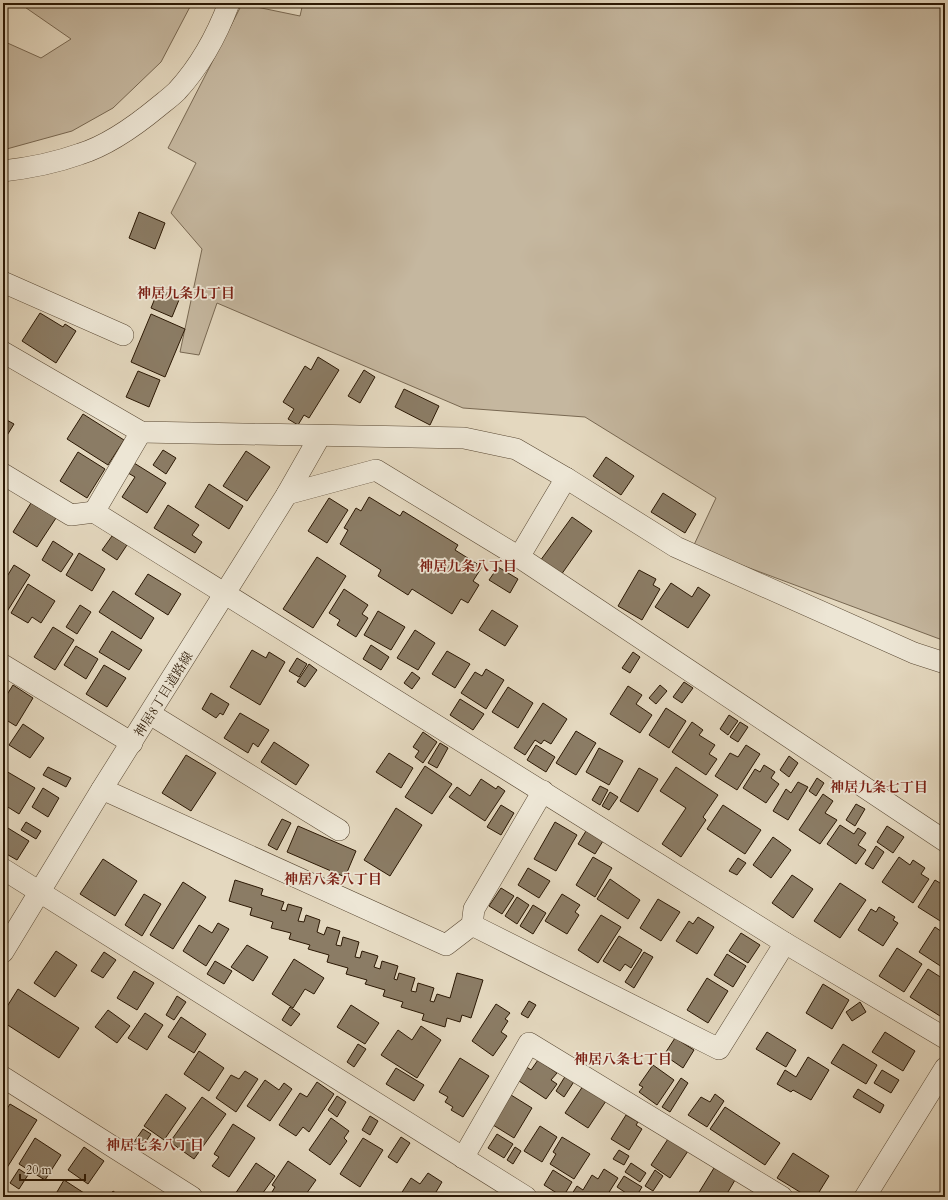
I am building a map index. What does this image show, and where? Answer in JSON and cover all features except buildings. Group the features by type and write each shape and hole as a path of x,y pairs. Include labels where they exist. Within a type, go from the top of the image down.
{"street":[{"path":"3,171 38,166 81,154 119,136 147,116 176,92 200,60 219,31 229,3"},
{"path":"3,282 123,335"},
{"path":"3,352 141,432 464,438 516,449 566,478 676,547 914,653 945,663"},
{"path":"94,512 141,432"},
{"name":"神居8丁目道路線","path":"3,952 102,789 287,494 320,436"},
{"path":"287,494 376,470 519,557 945,841"},
{"path":"3,474 71,515 94,512 785,943 945,1038"},
{"path":"519,557 566,478"},
{"path":"3,665 132,743"},
{"path":"150,714 339,830"},
{"path":"102,789 446,945 472,925 474,909 543,791"},
{"path":"3,869 526,1197"},
{"path":"472,925 720,1049 785,943"},
{"path":"463,1158 528,1043 782,1197"},
{"path":"865,1197 945,1068"},
{"path":"3,1077 192,1197"}],"shaded area":[{"path":"19,3 192,3 161,62 113,108 72,131 3,150 3,41 41,58 71,39"},
{"path":"303,3 610,3 631,5 633,3 945,3 945,641 693,547 716,498 585,417 463,408 217,303 199,355 180,352 202,249 171,213 196,163 168,148 242,4 300,16"}],"district":[{"name":"神居九条九丁目","path":"186,293"},
{"name":"神居九条八丁目","path":"468,566"},
{"name":"神居九条七丁目","path":"879,787"},
{"name":"神居八条八丁目","path":"333,879"},
{"name":"神居八条七丁目","path":"623,1059"},
{"name":"神居七条八丁目","path":"155,1145"}]}
